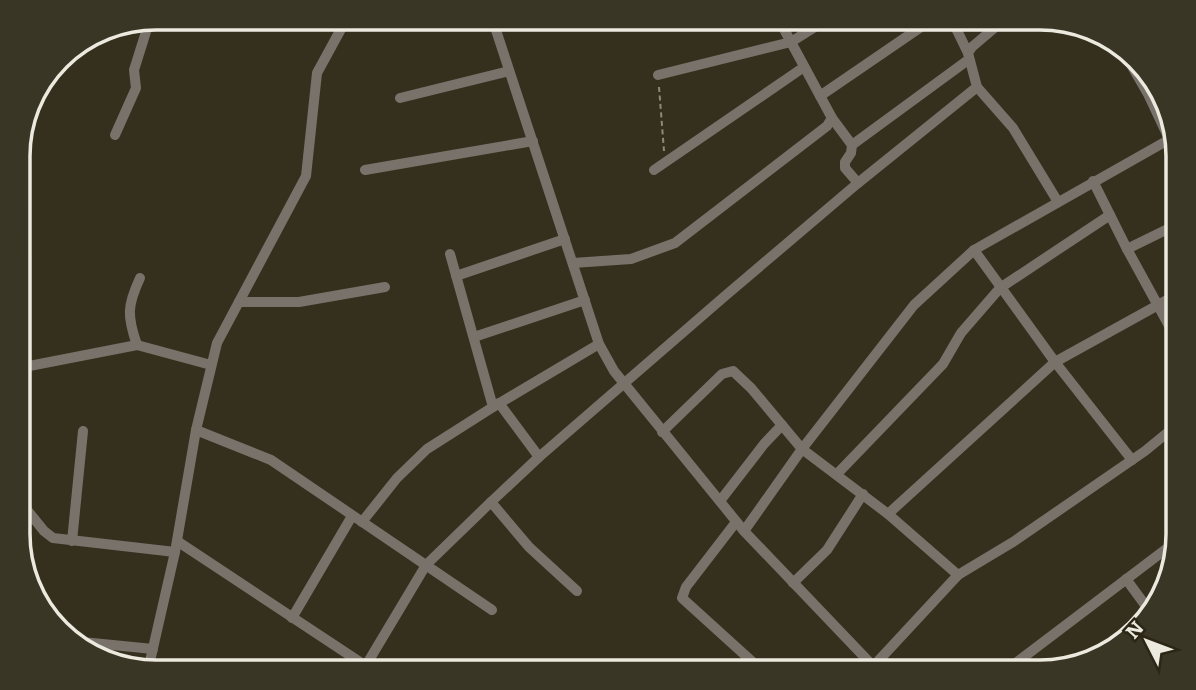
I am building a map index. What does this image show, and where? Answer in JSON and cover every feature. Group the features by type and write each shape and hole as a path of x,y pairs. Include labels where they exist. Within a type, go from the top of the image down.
{"street":[{"path":"115,135 136,88 134,70 146,30"},
{"path":"150,660 176,547 196,430 217,343 306,176 317,73 341,30"},
{"path":"496,30 599,344 624,385 736,522 862,660"},
{"path":"784,30 832,118 852,145 845,169 858,183"},
{"path":"658,75 791,42 810,30"},
{"path":"820,96 916,30"},
{"path":"956,30 977,87 1013,128 1058,202"},
{"path":"852,145 968,57 972,47 992,30"},
{"path":"654,170 804,67"},
{"path":"400,98 509,71"},
{"path":"373,660 426,565 491,502 539,457 858,183 977,87"},
{"path":"573,263 631,259 675,243 827,126 832,118"},
{"path":"365,170 533,141"},
{"path":"744,531 802,449 914,305 974,250 1165,142"},
{"path":"1093,181 1166,321"},
{"path":"837,474 943,364 961,333 1000,288 1110,215"},
{"path":"1127,249 1166,230"},
{"path":"456,276 565,239"},
{"path":"974,250 1055,362 1132,460"},
{"path":"450,254 496,405 539,457"},
{"path":"137,345 128,320 130,299 140,278"},
{"path":"239,302 299,302 385,287"},
{"path":"474,337 585,300"},
{"path":"888,514 1055,362 1166,300"},
{"path":"292,618 357,519 427,449 599,344"},
{"path":"30,366 137,345 211,365"},
{"path":"662,432 694,404 722,374 733,371 751,388 802,449 888,514 958,575"},
{"path":"720,501 782,425"},
{"path":"196,430 271,460 492,610"},
{"path":"72,541 83,431"},
{"path":"878,660 958,575 1013,542 1166,433"},
{"path":"793,583 827,550 863,494"},
{"path":"491,502 529,547 577,591"},
{"path":"30,513 53,538 176,547 292,618 353,660"},
{"path":"736,522 686,587 682,598 750,660"},
{"path":"1020,660 1165,550"},
{"path":"1126,579 1144,604"},
{"path":"93,643 153,649"}],"path":[{"path":"658,75 665,163"}]}
